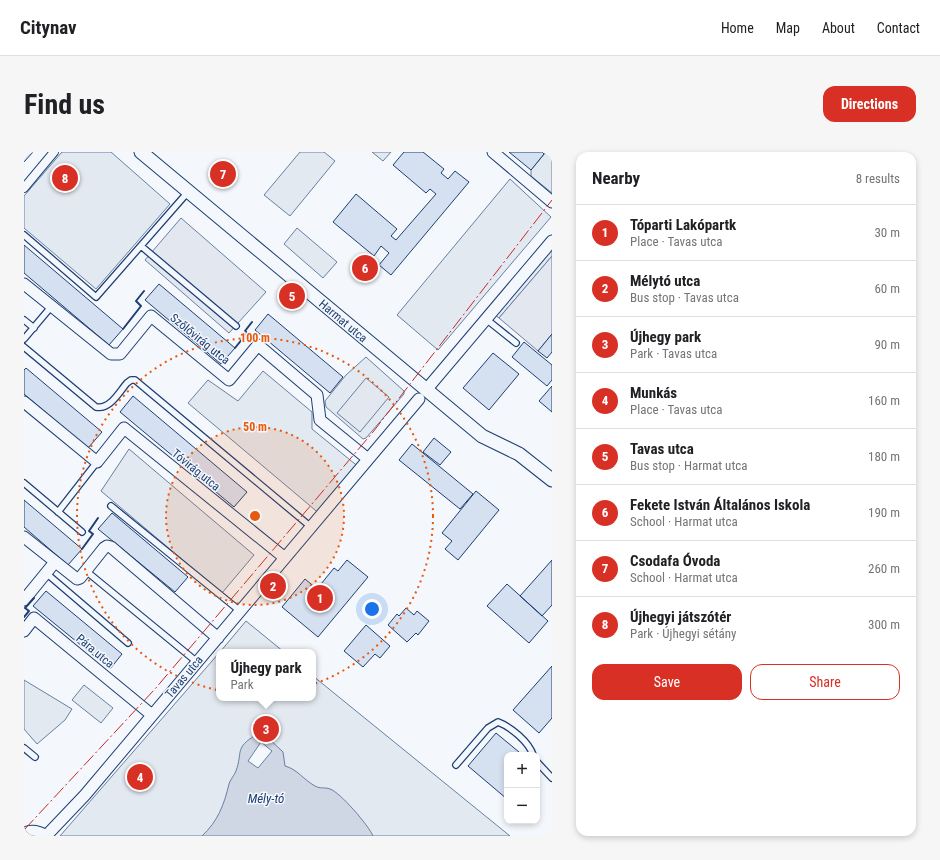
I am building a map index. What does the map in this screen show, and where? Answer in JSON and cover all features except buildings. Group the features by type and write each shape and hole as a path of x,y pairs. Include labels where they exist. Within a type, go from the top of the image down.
{"street":[{"path":"24,188 54,152"},
{"name":"Harmat utca","path":"141,152 211,210 422,395 482,436 519,454 552,480"},
{"path":"493,152 552,202"},
{"name":"Tavas utca","path":"46,836 85,795 552,241"},
{"name":"Szőlővirág utca","path":"24,284 111,354 120,354 151,316 229,380 258,345 317,395 320,420 368,459"},
{"path":"24,402 97,462"},
{"name":"Tóvirág utca","path":"97,462 124,428 285,558"},
{"path":"24,537 77,579 86,571 104,548 107,546 111,547 218,638"},
{"path":"24,600 55,562"},
{"name":"Pára utca","path":"24,631 34,618 152,715"},
{"path":"24,833 32,831 40,832 46,836"}],"lane":[{"path":"24,235 96,297 188,192"},
{"path":"141,246 236,326"},
{"path":"24,339 51,307"},
{"path":"486,319 516,343"},
{"path":"24,320 34,328"},
{"path":"24,347 96,406 102,408 107,406 126,383 131,380 135,380 311,527"},
{"name":"Tóvirág utca","path":"58,512 97,462"},
{"path":"24,483 82,532"},
{"path":"111,506 240,611"},
{"path":"86,571 197,662"},
{"path":"46,573 128,643"},
{"path":"456,765 488,728 498,722 504,724 530,746 532,752"},
{"path":"24,748 35,757"},
{"path":"540,765 552,778"}],"shaded area":[{"path":"62,152 111,152 170,204 96,289 24,228 24,196"},
{"path":"300,152 324,152 335,161 290,216 264,195"},
{"path":"372,152 391,152 383,161"},
{"path":"546,152 552,152 552,193 531,176 531,170"},
{"path":"510,179 551,217 438,350 397,315"},
{"path":"181,218 266,292 229,333 145,260"},
{"path":"297,228 337,262 323,278 284,244"},
{"path":"552,245 552,256 499,318 494,314"},
{"path":"552,256 552,334 538,351 499,318"},
{"path":"366,357 404,391 404,394 366,438 363,439 326,407 325,401 346,375"},
{"path":"263,371 312,412 312,429 360,468 321,515 188,403 208,380 238,401"},
{"path":"366,378 389,397 360,432 337,413"},
{"path":"129,449 254,555 222,593 101,491"},
{"path":"246,621 280,649 223,649"},
{"path":"216,656 216,701 316,701 316,678 510,836 60,836"},
{"path":"24,680 72,709 65,720 37,744 24,729"},
{"path":"84,685 113,708 101,723 72,700"}],"water":[{"name":"Mély-tó","path":"256,735 267,737 283,752 285,766 297,772 315,786 335,791 360,818 373,836 202,836 220,812 230,782 236,771 242,747"}],"pier":[{"path":"261,742 272,751 258,768 248,761"}],"wall":[{"path":"123,329 141,306 136,301 144,291"},
{"path":"235,348 247,333 245,331 252,322"},
{"path":"82,549 93,534 89,531 98,518"},
{"path":"24,617 29,611 25,608 34,598"}],"power":[{"path":"24,830 155,689 373,432 552,200"}],"place":[{"name":"Csodafa Óvoda","path":"223,174"},
{"name":"Újhegyi játszótér","path":"65,178"},
{"name":"Fekete István Általános Iskola","path":"365,268"},
{"name":"Tavas utca","path":"292,296"},
{"name":"Mélytó utca","path":"273,586"},
{"name":"Tóparti Lakópartk","path":"320,598"},
{"name":"Újhegy park","path":"266,729"},
{"name":"Munkás","path":"140,777"}]}
